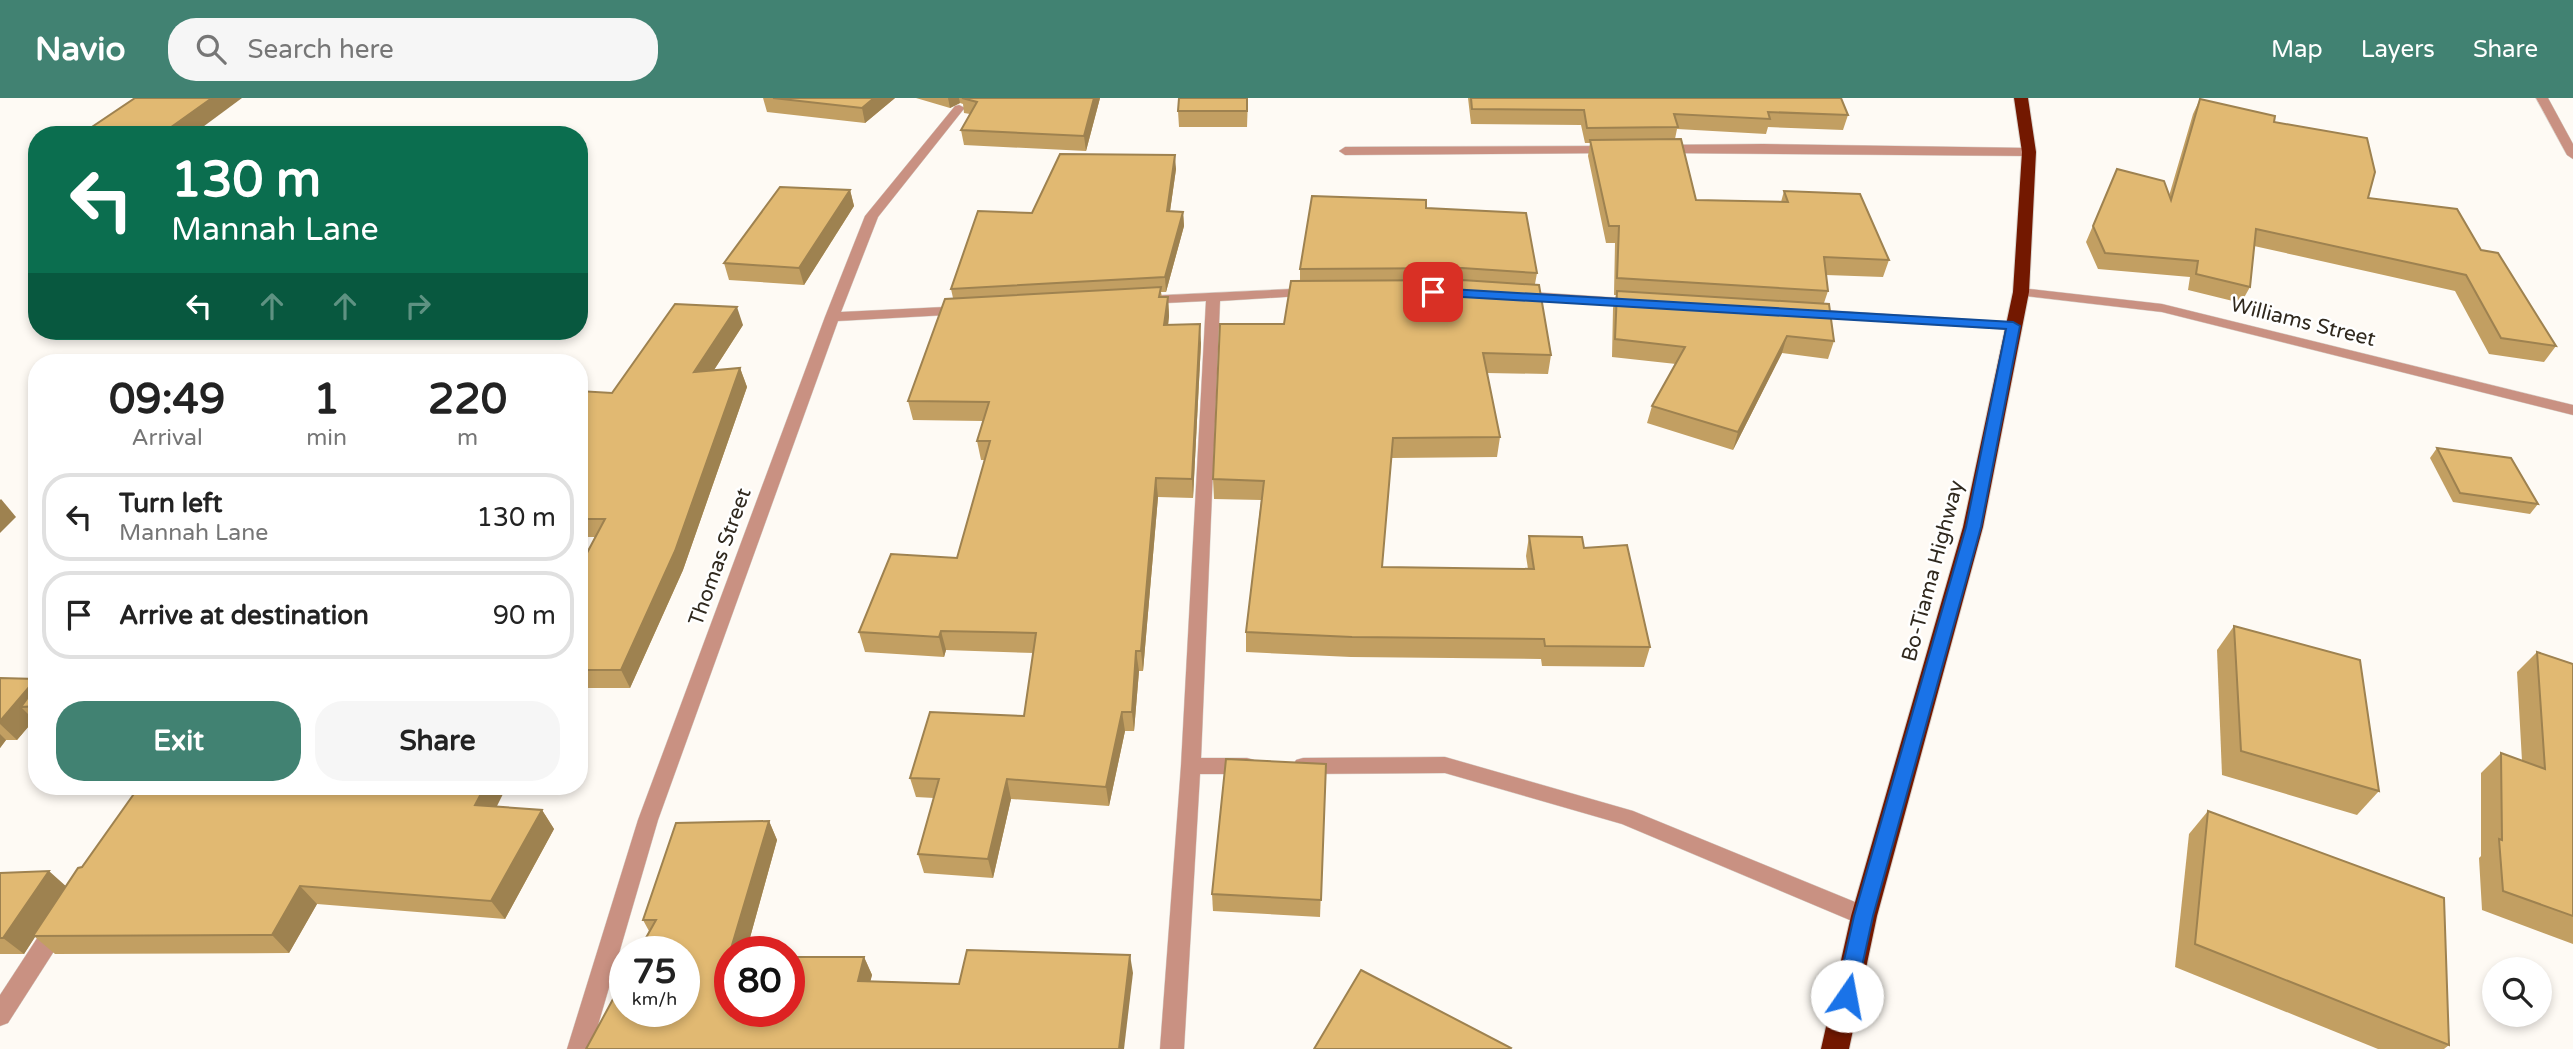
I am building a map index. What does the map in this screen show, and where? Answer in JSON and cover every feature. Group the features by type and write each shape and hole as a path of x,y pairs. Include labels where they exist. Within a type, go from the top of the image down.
{"highway":[{"name":"Bo-Tiama Highway","path":"1835,1049 1864,916 1973,527 2021,292 2029,152 2021,98"}],"street":[{"path":"2542,98 2573,156"},
{"name":"Thomas Street","path":"579,1049 648,820 832,317 872,216 959,108"},
{"path":"1345,151 1763,148 2029,152"},
{"path":"1132,300 1325,292"},
{"name":"Williams Street","path":"2021,292 2162,308 2573,410"},
{"path":"1502,295 1654,304"},
{"path":"1172,1049 1191,766 1213,296"},
{"path":"832,317 982,309"},
{"path":"1792,312 2013,326"},
{"path":"1191,766 1445,765 1626,817 1864,916"},
{"path":"0,1015 67,912"}],"building":[{"path":"135,98 212,98 173,126 93,126"},
{"path":"773,98 874,98 862,108"},
{"path":"962,98 1094,98 1084,136 961,130 977,102"},
{"path":"1179,98 1247,98 1247,111 1178,111"},
{"path":"1471,98 1841,98 1848,115 1768,112 1770,119 1674,114 1678,127 1587,128 1584,110 1472,109"},
{"path":"2200,99 2275,116 2274,122 2367,138 2375,172 2368,198 2457,209 2481,250 2498,253 2556,346 2501,338 2466,275 2256,229 2250,287 2196,274 2198,261 2105,253 2093,226 2117,169 2164,181 2171,200"},
{"path":"1681,139 1696,200 1788,202 1784,191 1860,194 1889,260 1824,257 1828,291 1617,278 1619,226 1609,226 1590,140"},
{"path":"1060,154 1175,155 1167,211 1183,212 1165,277 951,289 978,211 1032,213"},
{"path":"780,187 850,190 799,268 724,263"},
{"path":"1312,196 1426,200 1426,208 1526,213 1537,273 1462,268 1300,269"},
{"path":"1462,280 1539,285 1551,355 1483,353 1500,437 1393,438 1382,567 1534,569 1529,536 1582,537 1584,548 1627,545 1650,647 1545,646 1544,639 1352,637 1246,632 1264,481 1213,479 1220,324 1284,324 1291,281"},
{"path":"1161,287 1159,297 1168,297 1164,325 1200,324 1192,479 1156,478 1141,651 1136,651 1132,712 1122,712 1106,787 1007,779 988,859 918,854 939,779 910,778 930,712 1024,716 1036,633 941,631 939,637 859,632 891,554 957,558 990,441 977,441 989,402 908,401 945,299"},
{"path":"1617,291 1829,304 1834,341 1787,336 1738,432 1652,406 1685,347 1615,339"},
{"path":"675,304 737,307 694,372 740,368 675,551 621,670 588,670 588,551 605,519 588,519 588,392 612,393"},
{"path":"2437,448 2511,458 2538,504 2460,493"},
{"path":"2234,626 2360,660 2379,791 2241,751"},
{"path":"2537,652 2573,664 2573,916 2503,891 2499,839 2502,840 2501,753 2545,769"},
{"path":"0,678 28,679 28,688 0,721"},
{"path":"28,697 28,707 21,707"},
{"path":"1226,759 1326,764 1321,900 1212,894"},
{"path":"133,795 480,795 475,805 542,810 491,901 300,886 272,935 33,936 78,868 82,867"},
{"path":"2208,811 2444,898 2449,1045 2195,944"},
{"path":"769,821 735,936 714,936 714,1027 805,1027 805,957 864,957 858,981 959,984 967,950 1130,955 1119,1049 586,1049 609,1007 609,1027 700,1027 700,936 647,936 656,920 643,920 676,823"},
{"path":"49,871 3,938 0,938 0,873"},
{"path":"1361,970 1511,1048 1314,1049"}],"route":[{"path":"1433,292 2013,326 1973,527 1864,916 1847,996"}]}
